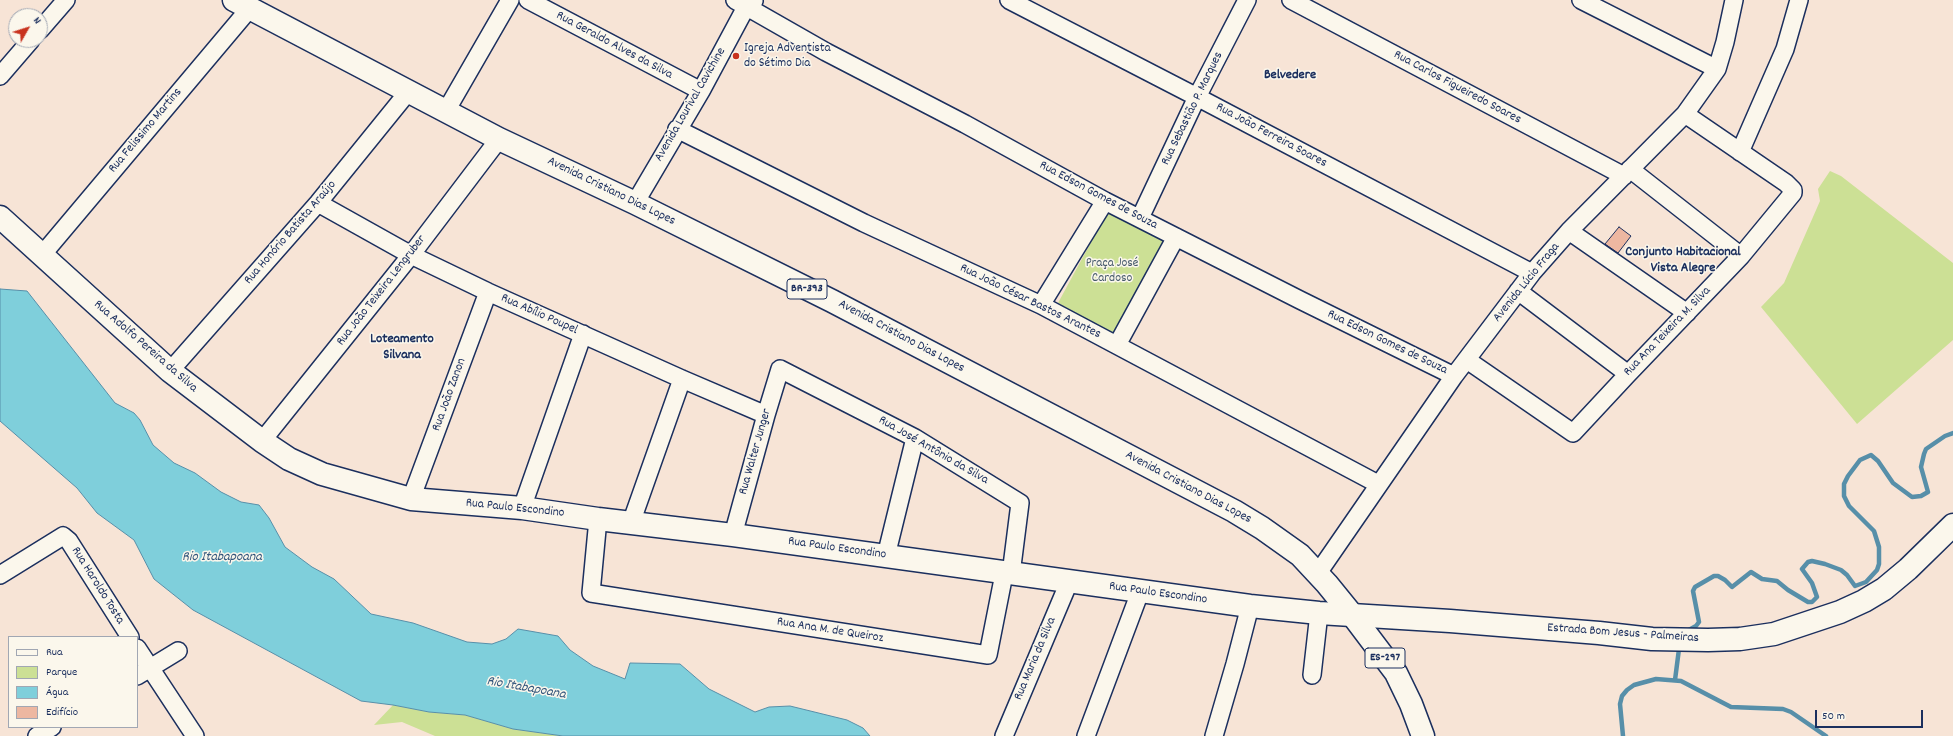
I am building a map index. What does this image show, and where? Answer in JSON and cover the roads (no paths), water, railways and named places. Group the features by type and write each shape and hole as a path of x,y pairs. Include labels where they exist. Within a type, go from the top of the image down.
{"main road":[{"name":"Avenida Cristiano Dias Lopes","path":"242,4 499,139 635,203 832,301 1234,512 1287,545 1318,573 1353,616 1396,674 1411,704 1422,736"},
{"name":"Rua Adolfo Pereira da Silva","path":"0,217 170,372 262,441 289,458 322,474"},
{"name":"Rua Paulo Escondino","path":"322,474 411,499 522,508 598,519 733,535 1140,592 1250,606 1353,616"},
{"name":"Estrada Bom Jesus - Palmeiras","path":"1353,616 1466,622 1652,639 1740,639 1774,634 1840,612 1884,589 1908,569 1953,524"}],"street":[{"path":"48,21 66,0"},
{"path":"446,111 510,0"},
{"name":"Rua Geraldo Alves da Silva","path":"528,0 701,91"},
{"name":"Rua João Ferreira Soares","path":"1009,0 1197,97 1532,274"},
{"name":"Rua Sebastião P. Marques","path":"1140,218 1197,97 1247,0"},
{"name":"Rua Carlos Figueiredo Soares","path":"1291,0 1627,172 1741,256"},
{"path":"1581,0 1717,69"},
{"name":"Avenida Lúcio Fraga","path":"1318,573 1454,376 1518,291 1569,230 1685,114 1717,69 1725,42 1734,0"},
{"path":"1685,114 1740,152 1785,49 1799,0"},
{"name":"Avenida Lourival Cavichine","path":"635,203 677,129 701,91 745,2"},
{"name":"Rua Edson Gomes de Souza","path":"745,2 826,52 965,124 1105,201 1454,376"},
{"name":"Rua Felissimo Martins","path":"42,255 242,4"},
{"path":"0,76 24,48"},
{"name":"Rua Honório Batista Araújo","path":"170,372 318,203 408,92"},
{"name":"Rua João César Bastos Arantes","path":"677,129 857,219 1041,305 1378,484"},
{"name":"Rua João Teixeira Lengruber","path":"262,441 411,255 499,139"},
{"name":"Rua Ana Teixeira M. Silva","path":"1466,360 1573,434 1741,256 1793,193 1793,190 1786,183 1740,152"},
{"path":"1041,305 1105,201"},
{"name":"Rua Abílio Poupel","path":"318,203 411,255 488,292 766,415"},
{"path":"1569,230 1687,313"},
{"path":"1117,345 1176,237"},
{"path":"1518,291 1628,374"},
{"name":"Rua João Zanon","path":"411,499 488,292"},
{"path":"522,508 583,334"},
{"name":"Rua Walter Junger","path":"733,535 780,370"},
{"name":"Rua José Antônio da Silva","path":"780,370 915,438 1020,503 1007,574"},
{"path":"631,523 682,379"},
{"path":"886,556 915,438"},
{"name":"Rua Ana M. de Queiroz","path":"598,519 591,593 988,655 1007,574"},
{"name":"Rua Haroldo Tosta","path":"0,575 63,536 69,541 129,636"},
{"name":"Rua Maria da Silva","path":"1004,736 1069,582"},
{"path":"1086,736 1140,592"},
{"path":"1214,736 1236,664 1250,606"},
{"path":"1312,675 1319,613"},
{"path":"143,672 178,651"},
{"path":"138,652 143,672 192,735"},
{"path":"37,736 50,728"}],"water":[{"name":"Rio Itabapoana","path":"0,289 27,291 115,403 134,413 140,420 153,445 174,463 195,473 221,492 241,502 259,505 269,518 285,547 312,567 334,579 371,614 413,623 467,642 492,644 506,639 518,629 558,636 570,650 593,666 625,679 630,663 680,664 709,689 755,712 769,707 790,706 847,720 863,728 870,736 563,736 513,729 465,715 429,712 361,701 193,610 154,579 134,540 97,513 77,488 0,421"}],"waterway":[{"path":"1687,631 1696,626 1699,622 1693,591 1695,587 1714,576 1718,576 1725,580 1732,587 1751,572 1762,579 1777,581 1788,590 1808,602 1812,602 1817,597 1812,583 1802,569 1808,562 1812,561 1825,564 1841,570 1847,575 1855,586 1866,582 1877,570 1879,564 1879,547 1874,531 1849,506 1844,496 1844,484 1848,476 1860,460 1871,455 1878,461 1893,483 1912,497 1921,496 1928,492 1921,467 1926,449 1945,436 1953,433"},
{"path":"1675,680 1679,649"},
{"path":"1623,736 1620,704 1622,696 1634,685 1656,679 1681,681 1731,707 1783,709 1791,712 1826,736"}],"place":[{"name":"Igreja Adventista do Sétimo Dia","path":"736,56"}],"district":[{"name":"Belvedere","path":"1290,76"},
{"name":"Conjunto Habitacional Vista Alegre","path":"1683,262"},
{"name":"Loteamento Silvana","path":"402,348"}],"park label":[{"name":"Praça José Cardoso","path":"1112,272"}]}
